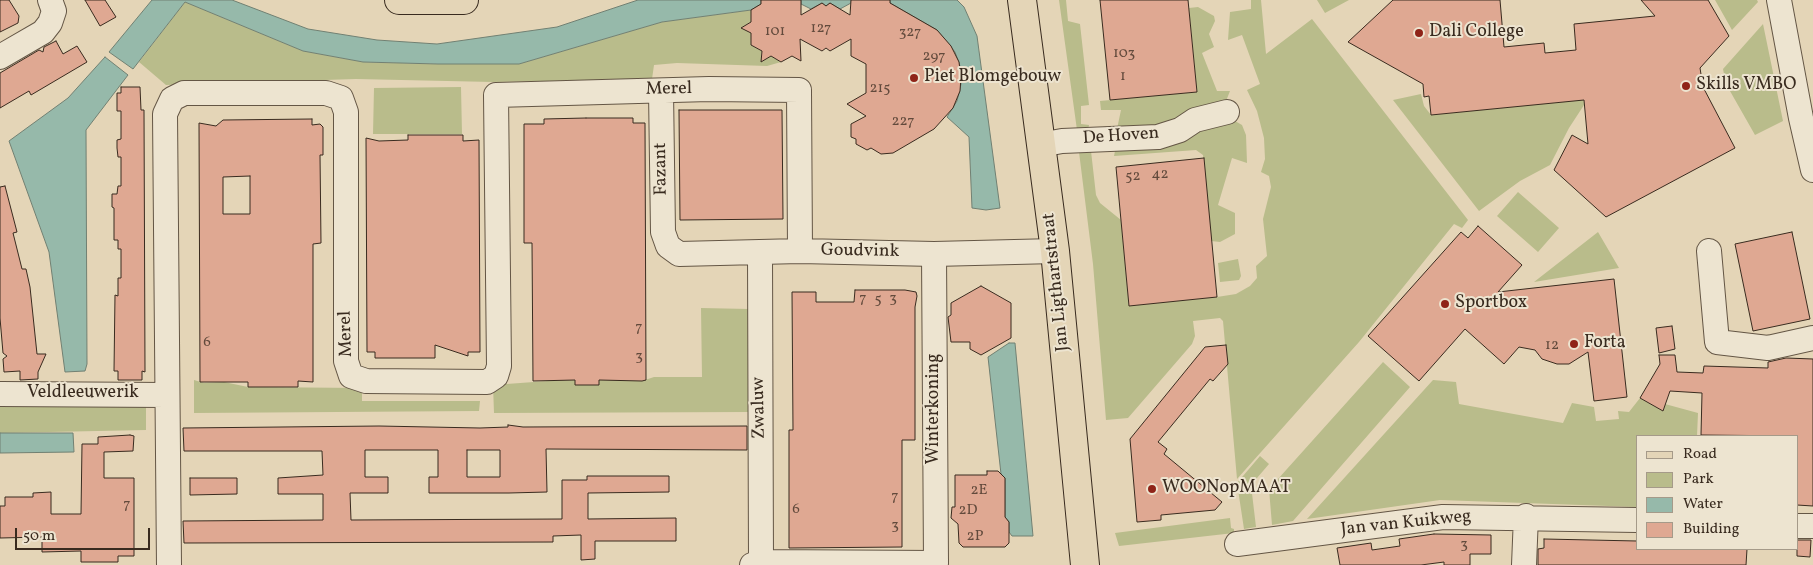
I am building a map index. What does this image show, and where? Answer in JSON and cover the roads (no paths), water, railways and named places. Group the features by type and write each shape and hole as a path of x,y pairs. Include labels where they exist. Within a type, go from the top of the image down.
{"main road":[{"path":"398,0 464,0"},
{"name":"Jan Ligthartstraat","path":"1022,0 1055,251 1085,565"}],"street":[{"path":"0,57 43,32 50,22 54,11 50,0"},
{"path":"1779,0 1807,116 1813,170"},
{"name":"Merel","path":"169,565 166,114 172,99 184,93 326,93 341,98 346,112 346,361 351,376 366,382 487,382 496,376 498,366 496,95 799,90 800,251"},
{"name":"Fazant","path":"661,91 663,230 668,246"},
{"name":"De Hoven","path":"1040,145 1062,141 1158,137 1180,130 1195,120 1227,112"},
{"name":"Goudvink","path":"668,246 679,254 760,254 800,251 934,254 1055,251"},
{"path":"1710,251 1717,342 1768,348 1813,338"},
{"name":"Zwaluw","path":"756,564 760,254"},
{"name":"Winterkoning","path":"756,564 936,563 934,254"},
{"name":"Veldleeuwerik","path":"0,394 167,394"},
{"path":"1524,565 1526,516"},
{"name":"Jan van Kuikweg","path":"1236,544 1443,517 1526,516 1636,520"},
{"path":"1798,526 1813,526"}],"water":[{"path":"152,0 232,0 308,29 377,40 437,44 557,27 638,0 761,0 761,4 751,10 662,22 519,64 438,64 363,62 303,51 185,2 133,69 109,52"},
{"path":"801,0 851,0 851,3 840,9 830,3 826,6 822,3 811,9 801,4"},
{"path":"890,0 957,0 964,7 977,36 1000,208 986,210 972,208 969,137 947,117 957,101 961,84 960,66 955,52 937,30 890,3"},
{"path":"105,57 128,75 86,130 87,364 85,371 65,372 49,252 9,141 68,98"},
{"path":"1009,343 1015,343 1033,536 1012,536 1009,532 1009,522 1005,517 1005,478 1001,474 988,357"},
{"path":"0,433 73,433 74,452 0,453"}],"place":[{"name":"Dali College","path":"1419,33"},
{"name":"Piet Blomgebouw","path":"914,78"},
{"name":"Skills VMBO","path":"1686,86"},
{"name":"Sportbox","path":"1445,304"},
{"name":"Forta","path":"1574,344"},
{"name":"WOONopMAAT","path":"1152,489"}]}
